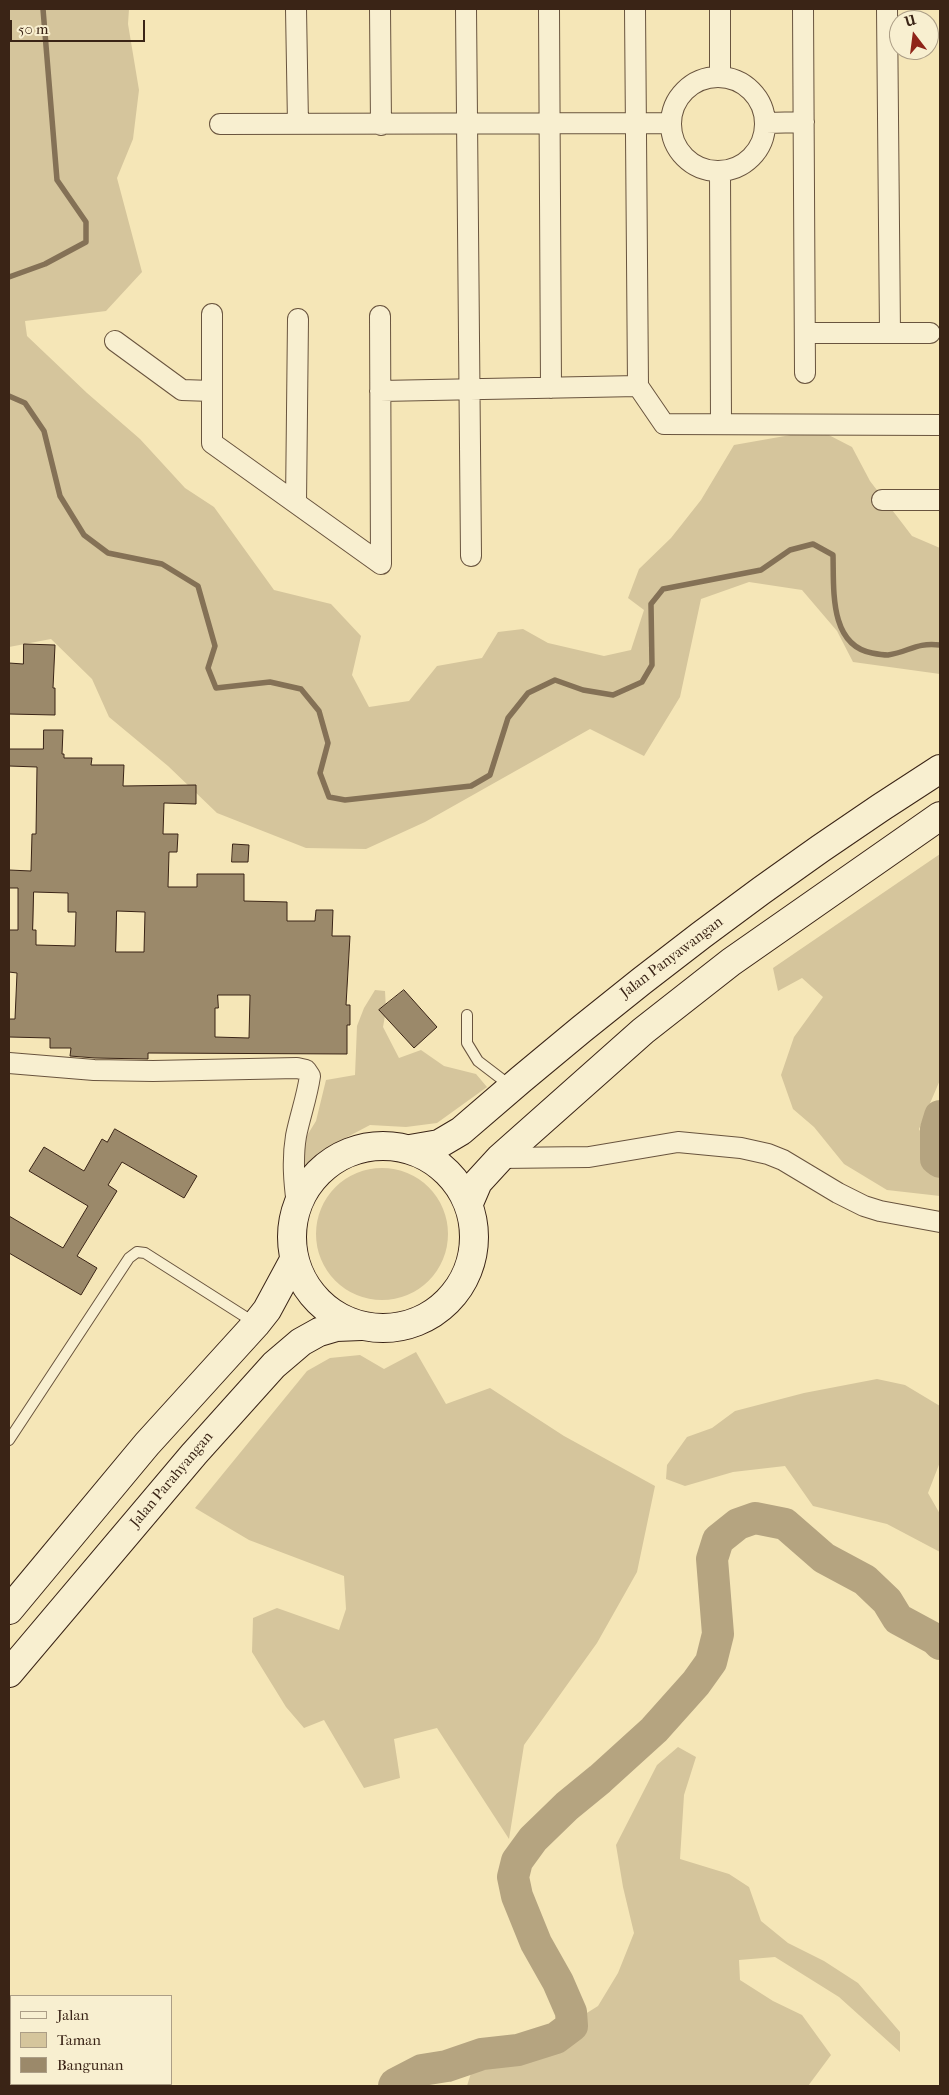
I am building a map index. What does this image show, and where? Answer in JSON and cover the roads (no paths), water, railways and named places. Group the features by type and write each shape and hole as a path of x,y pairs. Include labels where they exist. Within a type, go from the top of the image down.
{"main road":[{"name":"Jalan Panyawangan","path":"410,1149 439,1144 451,1138 592,1020 679,951 815,851 940,769"},
{"path":"469,1202 478,1182 500,1158 643,1031 731,962 940,816"},
{"path":"383,1145 410,1149 435,1161 455,1179 469,1202 475,1230 473,1259 461,1285 442,1307 418,1321 390,1328 361,1326 338,1316 319,1302 304,1283 294,1260 292,1233 297,1206 310,1181 330,1162 355,1150 383,1145"},
{"path":"9,1610 147,1444 256,1324 267,1310 294,1260"},
{"name":"Jalan Parahyangan","path":"9,1673 194,1454 274,1365 301,1342 319,1332 336,1328 361,1326"}],"street":[{"path":"296,9 298,124"},
{"path":"380,9 381,125"},
{"path":"466,9 471,556"},
{"path":"549,9 551,388"},
{"path":"635,9 638,386 664,424 940,425"},
{"path":"720,9 720,76"},
{"path":"803,9 805,373"},
{"path":"887,9 890,333"},
{"path":"720,76 743,83 760,100 766,123 760,146 744,164 720,171 695,166 677,148 671,123 678,99 696,82 720,76"},
{"path":"766,123 804,122"},
{"path":"220,124 671,123"},
{"path":"720,171 721,424"},
{"path":"212,314 212,443 381,564 380,316"},
{"path":"296,504 298,319"},
{"path":"805,333 930,332"},
{"path":"115,341 182,390 212,391"},
{"path":"380,391 638,386"},
{"path":"882,500 940,500"},
{"path":"9,1063 104,1070 153,1071 298,1068 306,1070 310,1076 293,1160 297,1206"},
{"path":"500,1158 589,1157 678,1142 741,1148 768,1154 783,1160 838,1194 864,1206 880,1211 940,1222"}],"lane":[{"path":"467,1015 467,1043 478,1061 512,1087"},
{"path":"9,1440 119,1274 137,1252 145,1253 256,1324"}],"waterway":[{"path":"9,277 45,264 86,242 86,222 57,180 43,9"},
{"path":"9,396 25,403 44,431 60,496 84,535 108,553 162,564 198,586 215,646 208,668 216,688 270,682 301,689 319,711 328,743 320,773 329,797 345,800 471,786 490,775 508,718 528,693 555,680 583,690 613,695 642,682 652,665 651,604 663,589 761,570 790,550 813,544 833,555 834,599 837,614 841,627 848,639 858,648 872,653 888,655 919,646 940,645"},
{"path":"940,1116 936,1129 936,1159 940,1162"},
{"path":"394,2086 422,2070 447,2066 482,2054 518,2050 556,2038 572,2026 571,2012 558,1982 536,1943 517,1896 513,1877 517,1861 533,1839 567,1806 654,1730 696,1683 711,1662 718,1634 712,1559 718,1540 738,1524 755,1518 785,1524 824,1558 865,1580 887,1601 898,1619 935,1639 940,1644"}]}
